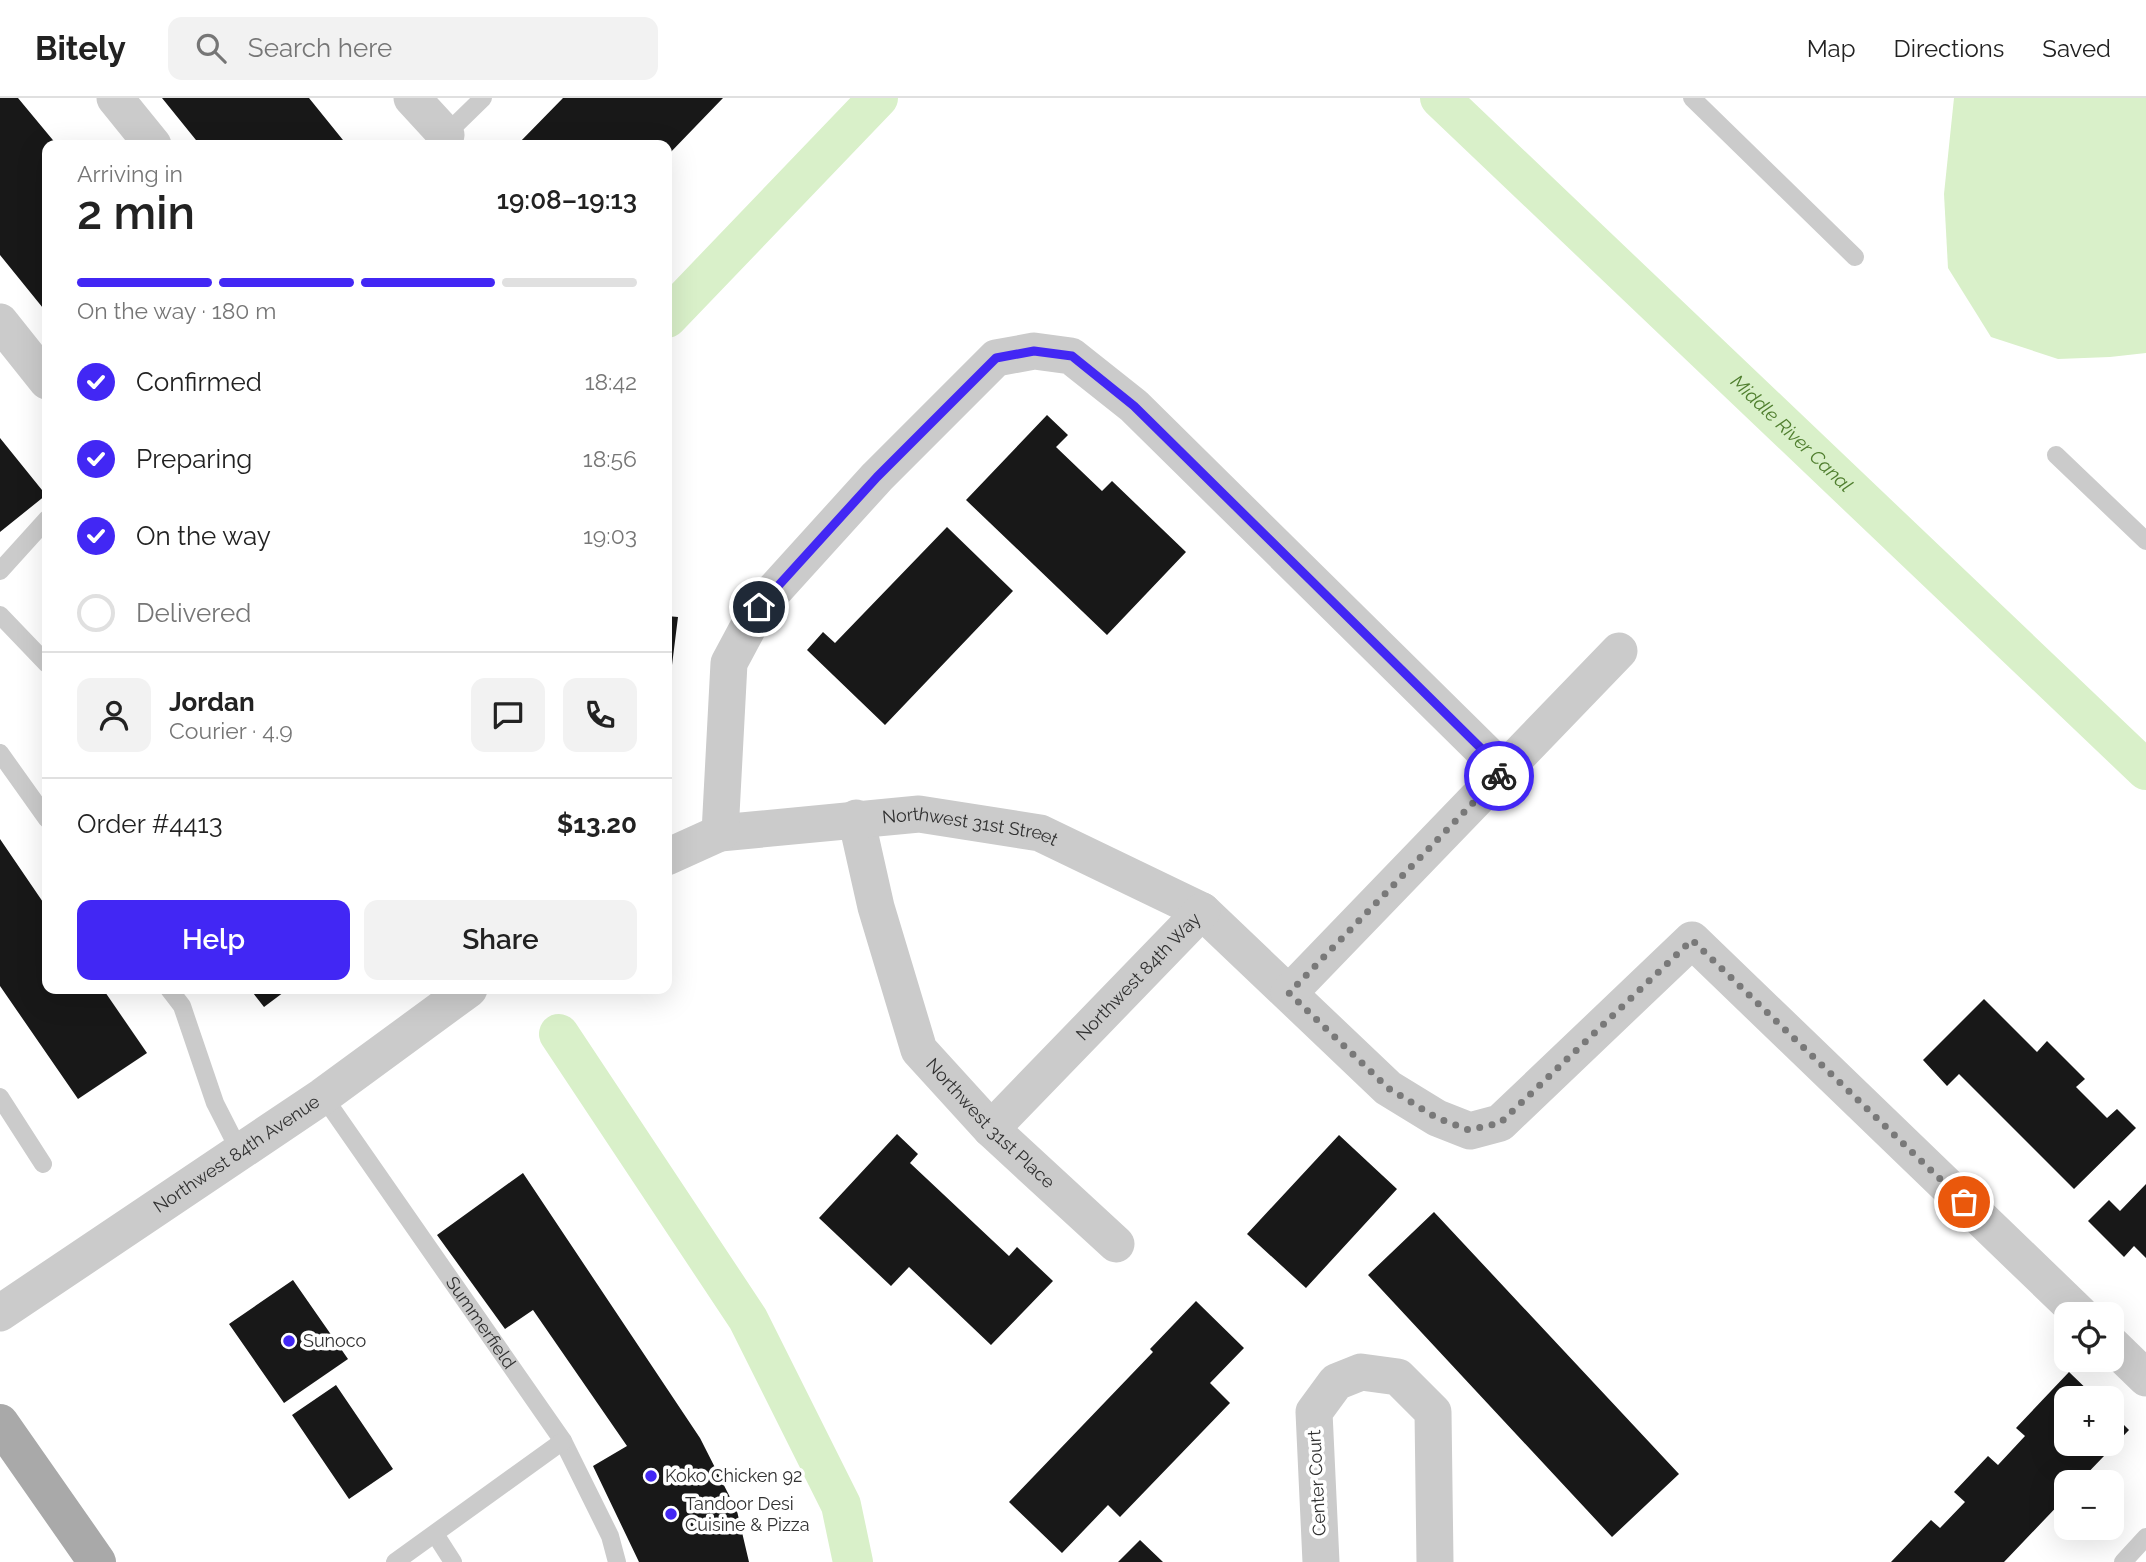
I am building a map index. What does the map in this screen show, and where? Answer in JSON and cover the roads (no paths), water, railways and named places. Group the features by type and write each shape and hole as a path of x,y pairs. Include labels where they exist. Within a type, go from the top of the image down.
{"main road":[{"path":"0,1423 97,1562"}],"street":[{"path":"116,98 149,140"},
{"path":"412,98 440,140"},
{"path":"0,322 42,375"},
{"path":"672,855 720,833 729,663 759,607 877,477 996,358 1034,351 1072,356 1134,406 1504,771"},
{"path":"1289,993 1619,651"},
{"name":"Northwest 31st Street","path":"720,833 919,814 1040,832 1202,911"},
{"name":"Northwest 31st Place","path":"856,818 876,907 919,1050 991,1129 1116,1244"},
{"name":"Northwest 84th Way","path":"991,1129 1202,911 1388,1088 1437,1118 1469,1130 1500,1123 1692,940 2068,1302"},
{"name":"Northwest 84th Avenue","path":"0,1313 323,1096 462,994"},
{"path":"2124,1357 2146,1378"},
{"name":"Center Court","path":"1321,1562 1314,1412 1336,1382 1361,1372 1398,1377 1433,1412 1435,1562"}],"lane":[{"path":"440,140 483,98"},
{"path":"1692,98 1855,257"},
{"path":"2056,455 2146,541"},
{"path":"0,571 42,525"},
{"path":"0,615 42,659"},
{"path":"0,753 42,812"},
{"path":"173,994 182,1006 215,1103 240,1152"},
{"name":"Summerfield","path":"323,1096 563,1441 610,1536 617,1562"},
{"path":"0,1097 43,1164"},
{"path":"395,1562 563,1441"},
{"path":"435,1534 453,1562"},
{"path":"2123,1562 2146,1537"}],"waterway":[{"path":"672,313 878,98"},
{"name":"Middle River Canal","path":"1440,98 2146,770"},
{"path":"559,1034 748,1319 841,1505 853,1562"}],"place":[{"name":"Sunoco","path":"289,1341"},
{"name":"Koko Chicken 92","path":"651,1476"},
{"name":"Tandoor Desi Cuisine & Pizza","path":"671,1514"}]}
